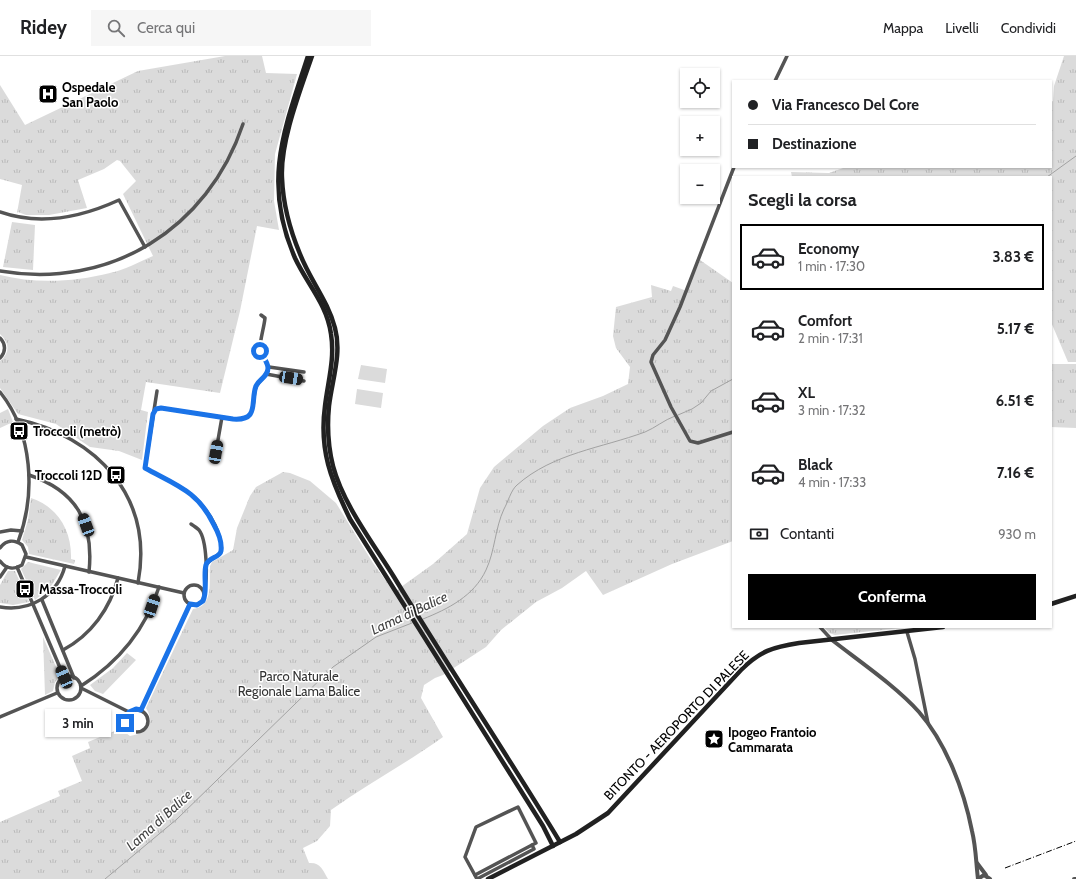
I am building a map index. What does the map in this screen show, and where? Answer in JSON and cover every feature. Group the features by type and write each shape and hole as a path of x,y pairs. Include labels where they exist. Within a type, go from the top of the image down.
{"main road":[{"path":"308,56 281,143 278,164 279,202 288,241 297,261 320,300 331,333 332,365 325,406 323,438 329,470 334,485 350,519 392,586 444,662 560,842"},
{"path":"312,56 292,120 283,162 282,177 284,200 293,238 301,258 324,297 336,330 336,364 328,421 328,436 333,466 348,502 553,846"},
{"path":"1052,604 1076,596"},
{"name":"BITONTO - AEROPORTO DI PALESE","path":"488,879 553,846 591,825 608,813 740,670 756,656 777,646 936,628"}],"street":[{"path":"775,80 787,56"},
{"path":"0,271 34,275 56,275 81,272 102,266 145,247 174,227 202,200 227,164 242,124"},
{"path":"732,432 698,443 690,441 686,436 651,367 652,358 663,344 680,307 734,168"},
{"path":"0,212 28,218 61,218 86,213 119,200 145,247"},
{"path":"153,414 156,409 161,408 242,419 253,411 256,386 266,374 268,366 260,351 265,318 262,315"},
{"path":"0,338 4,345 4,350 0,358"},
{"path":"268,366 304,372"},
{"path":"266,374 304,381"},
{"path":"157,391 145,468 188,490 201,502 210,515 218,531 221,551 220,555 208,561 206,565"},
{"path":"0,392 16,419 25,444 29,476 27,507 18,542"},
{"path":"214,457 222,417"},
{"path":"16,419 48,428 78,443 96,456 114,476 129,501 136,522 141,554 138,583"},
{"path":"29,476 57,488 74,504 82,516 89,533 91,553 89,572"},
{"path":"192,524 199,530 202,538 206,565 206,584 203,601 197,605 190,604 186,600 184,593 188,586 194,584 200,586 204,591"},
{"path":"1,531 22,531"},
{"path":"0,561 7,567 17,568 24,562 26,557 24,547 18,542 9,541 1,546"},
{"path":"26,557 184,593"},
{"path":"0,607 15,608 33,604 42,600 55,587 65,566"},
{"path":"0,577 7,567"},
{"path":"17,568 64,677"},
{"path":"63,650 78,641 101,616 112,596 118,578"},
{"path":"64,677 57,684 57,693 62,698 71,700 79,695 81,687 109,666 133,640 147,618 158,587"},
{"path":"42,600 74,678 81,687 129,712"},
{"path":"141,710 190,604"},
{"path":"821,628 832,640 908,700 928,723 946,756 960,788 972,830 978,879 982,876 989,878"},
{"path":"907,632 915,659 928,723"},
{"path":"64,677 74,678"},
{"path":"0,717 57,693"},
{"path":"136,709 146,713 148,720 146,728 140,732 132,732 127,727 125,719 129,712 136,709"},
{"path":"475,874 532,845 536,843 518,807 476,827 466,857 477,879 532,851 534,849 532,845"},
{"path":"977,863 989,878"}],"green space":[{"path":"225,56 262,56 266,73 297,74 275,154 274,201 279,230 257,226 240,311 220,393 146,382 141,410 148,412 142,460 119,451 90,447 56,424 18,414 0,388 0,361 6,355 8,348 6,341 0,334 0,275 27,280 69,280 115,272 153,256 123,194 136,181 120,161 117,160 104,169 78,180 87,208 49,215 26,215 17,213 22,185 0,179 0,85 25,125 138,71"},
{"path":"1064,56 1076,56 1076,362 1068,362 1052,324 1052,176 792,176 791,172 829,173 843,168 1052,168 1052,102 1054,86"},
{"path":"12,222 35,225 33,270 3,267"},
{"name":"Parco Naturale Regionale Lama Balice","path":"700,260 732,282 732,541 672,564 603,595 586,571 562,588 536,602 501,630 486,647 443,675 424,685 421,698 443,737 331,810 330,826 317,841 303,848 309,863 319,865 328,879 0,879 0,822 60,796 58,791 82,781 72,756 90,748 88,742 122,728 130,736 136,735 145,730 150,724 149,714 146,708 193,609 204,604 207,598 210,586 210,566 212,562 233,550 237,528 250,496 256,487 283,472 290,473 310,481 336,503 373,563 394,592 433,564 467,534 480,488 494,467 543,426 570,408 603,396 628,384 630,367 616,348 613,336 616,307 652,297 651,285 671,291 673,286 687,291"},
{"path":"1052,364 1076,364 1076,428 1052,427"},
{"path":"361,365 387,369 385,383 358,379"},
{"path":"357,389 383,393 381,408 355,404"},
{"path":"8,409 13,422 0,428 0,413"},
{"path":"31,498 49,507 62,521 69,539 71,559 75,560 74,564 29,554 28,547 22,540 28,520"},
{"path":"28,562 61,570 50,588 35,600 21,569"},
{"path":"8,571 15,571 29,602 13,605 0,603 0,585"},
{"path":"825,628 901,628 835,635 829,633"},
{"path":"43,637 60,676 55,682 53,691 45,695"},
{"path":"127,653 136,660 103,694 95,691 90,685 113,668"}],"waterway":[{"name":"Lama di Balice","path":"1048,176 1076,156"},
{"name":"Lama di Balice","path":"678,415 692,409 701,403 711,391 732,380"},
{"name":"Lama di Balice","path":"423,619 451,606 475,587 481,579 489,563 501,516 511,493 517,485 531,474 562,458 629,438 645,432 675,416"},
{"name":"Lama di Balice","path":"105,879 177,819 333,667 376,637 412,623"}],"railway":[{"path":"1005,868 1076,841"}],"place":[{"name":"Ospedale San Paolo","path":"48,94"},
{"name":"Troccoli (metrò)","path":"19,431"},
{"name":"Troccoli 12D","path":"116,475"},
{"name":"Massa-Troccoli","path":"25,589"},
{"name":"Ipogeo Frantoio Cammarata","path":"714,739"}],"route":[{"path":"125,723 125,719 129,712 136,709 141,710 190,604 197,605 203,601 206,584 206,565 213,557 220,555 221,551 218,531 201,502 188,490 145,468 153,414 156,409 161,408 233,419 242,419 253,411 256,386 264,378 268,371 268,366 260,351"}]}
